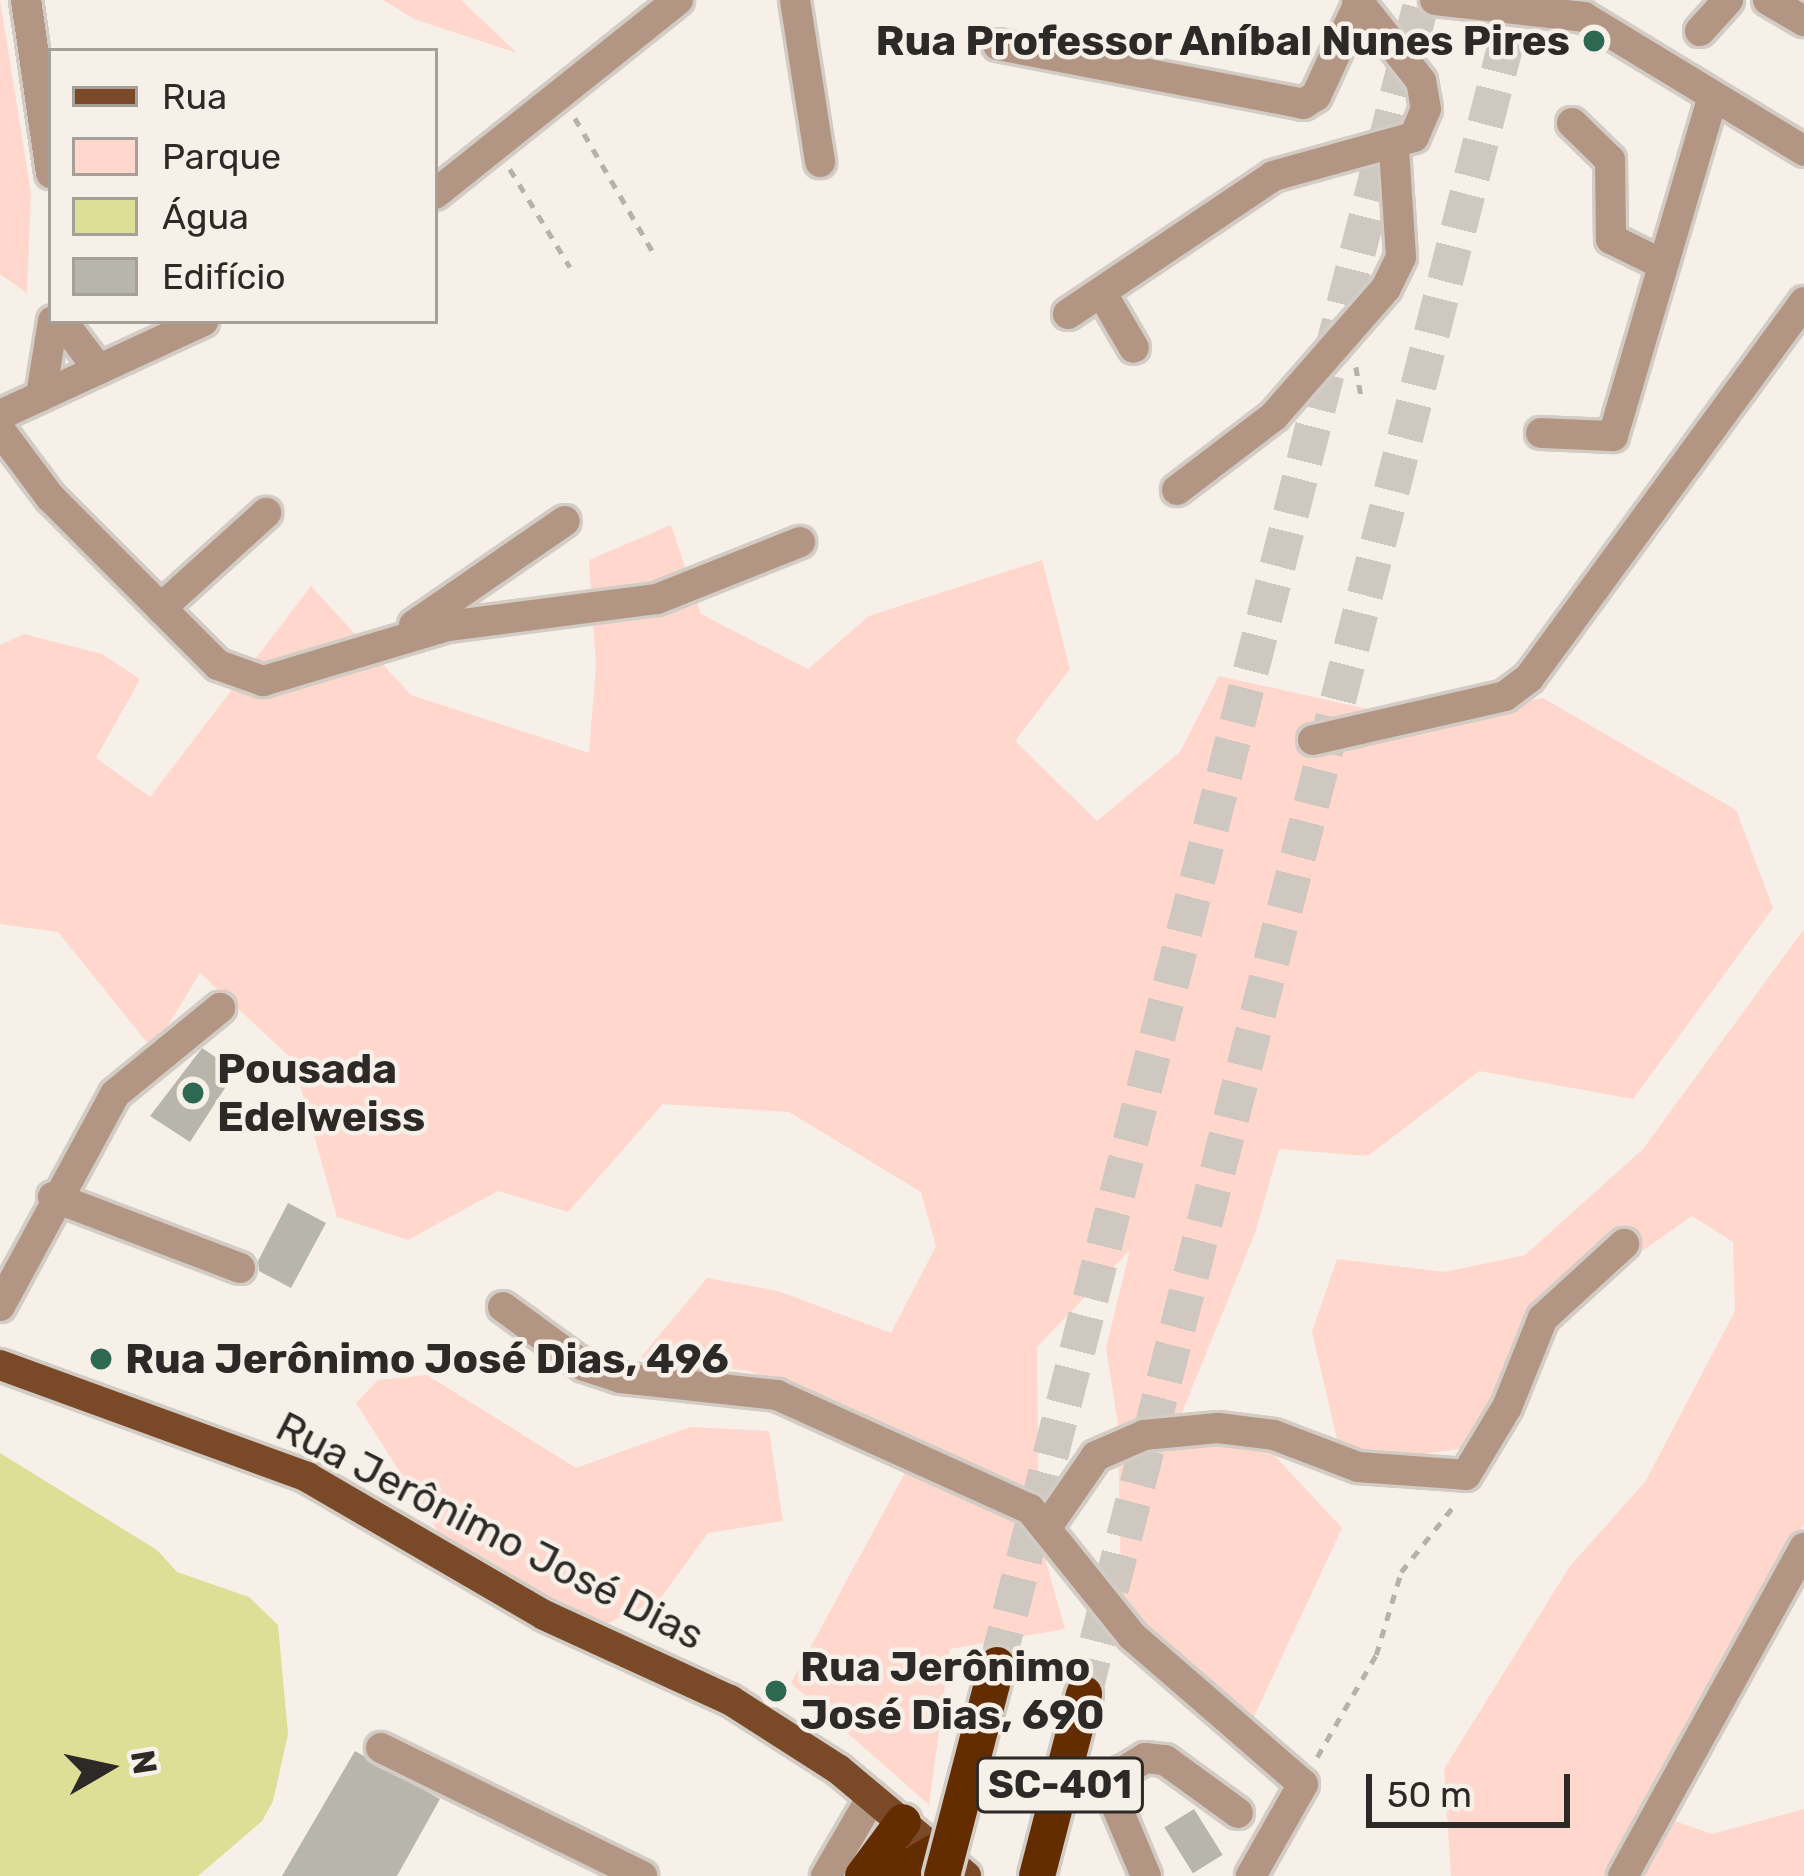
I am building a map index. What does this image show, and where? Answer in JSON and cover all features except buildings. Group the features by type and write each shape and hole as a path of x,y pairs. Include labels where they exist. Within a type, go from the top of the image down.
{"highway":[{"name":"SC-401","path":"940,1864 997,1665"},
{"name":"SC-401","path":"1037,1876 1084,1694"},
{"path":"863,1876 903,1822"},
{"path":"893,1876 940,1864"}],"main road":[{"name":"Rua Jerônimo José Dias","path":"0,1365 324,1486 528,1607 766,1720 903,1822 940,1864 966,1876"}],"street":[{"path":"26,0 48,151"},
{"path":"438,192 563,98 678,0"},
{"path":"795,0 820,162"},
{"path":"1435,0 1538,4 1584,17 1712,100 1804,151"},
{"path":"1700,31 1728,0"},
{"path":"1768,0 1804,21"},
{"path":"998,45 1303,104 1316,96 1358,1 1393,39 1426,95 1424,124 1394,148 1273,176 1103,295 1068,314"},
{"path":"1541,433 1613,436 1660,263 1712,100"},
{"path":"1572,123 1610,160 1611,239 1660,263"},
{"path":"1177,490 1274,416 1386,288 1401,257 1394,148"},
{"path":"1103,295 1134,348"},
{"path":"1313,740 1505,696 1529,677 1804,302"},
{"path":"41,396 53,324"},
{"path":"64,324 99,370"},
{"path":"0,415 197,324"},
{"path":"0,430 50,497 218,665 263,681 394,638 657,599 800,542"},
{"path":"161,608 266,513"},
{"path":"394,638 565,521"},
{"path":"0,1306 53,1197 116,1094 220,1008"},
{"path":"53,1197 240,1268"},
{"path":"1047,1527 1096,1456 1144,1435 1256,1432 1358,1467 1466,1475 1507,1407 1543,1318 1624,1244"},
{"path":"503,1307 584,1366 620,1378 777,1395 922,1467 1020,1502 1047,1527 1090,1592 1132,1636 1303,1784 1251,1876"},
{"path":"1623,1876 1804,1548"},
{"path":"381,1748 642,1876"},
{"path":"1146,1876 1116,1805 1122,1772 1145,1758 1165,1760 1238,1813"},
{"path":"826,1876 872,1797"}],"path":[{"path":"563,98 656,257"},
{"path":"498,149 570,267"},
{"path":"1303,1784 1371,1666 1401,1572 1449,1519 1466,1475"}],"green space":[{"path":"0,0 31,193 27,293 0,274"},
{"path":"383,0 461,0 517,53 414,19"},
{"path":"671,525 701,614 808,669 869,616 1042,560 1070,669 1015,741 1097,821 1180,752 1219,676 1408,718 1543,698 1736,810 1773,908 1633,1099 1479,1071 1368,1156 1279,1149 1255,1233 1179,1420 1259,1439 1342,1528 1252,1721 1133,1616 1121,1591 1118,1424 1106,1348 1130,1250 1037,1347 1039,1537 1065,1629 950,1649 929,1805 791,1683 918,1449 854,1412 749,1371 641,1357 707,1278 778,1291 891,1333 936,1246 921,1192 789,1112 663,1104 568,1212 498,1191 408,1240 337,1217 293,1060 200,973 153,1050 58,932 0,924 0,645 24,634 102,654 140,679 96,758 150,797 311,586 411,695 589,753 596,666 589,560"},
{"path":"1804,929 1804,1524 1655,1814 1712,1834 1804,1809 1804,1876 1451,1876 1444,1769 1570,1566 1645,1482 1735,1311 1733,1242 1692,1216 1581,1294 1490,1444 1405,1457 1340,1452 1312,1332 1337,1259 1445,1272 1525,1255 1643,1149"},
{"path":"427,1375 576,1468 690,1427 769,1431 783,1521 708,1533 660,1599 604,1625 542,1605 451,1552 356,1403 378,1380"}],"water":[{"path":"0,1453 157,1550 177,1572 249,1597 278,1625 288,1734 273,1801 262,1821 198,1876 0,1876"}],"tunnel":[{"path":"997,1665 1422,0"},
{"path":"1084,1694 1517,0"}],"place":[{"name":"Rua Professor Aníbal Nunes Pires","path":"1594,41"},
{"name":"Pousada Edelweiss","path":"193,1093"},
{"name":"Rua Jerônimo José Dias, 496","path":"101,1359"},
{"name":"Rua Jerônimo José Dias, 690","path":"776,1691"}]}
